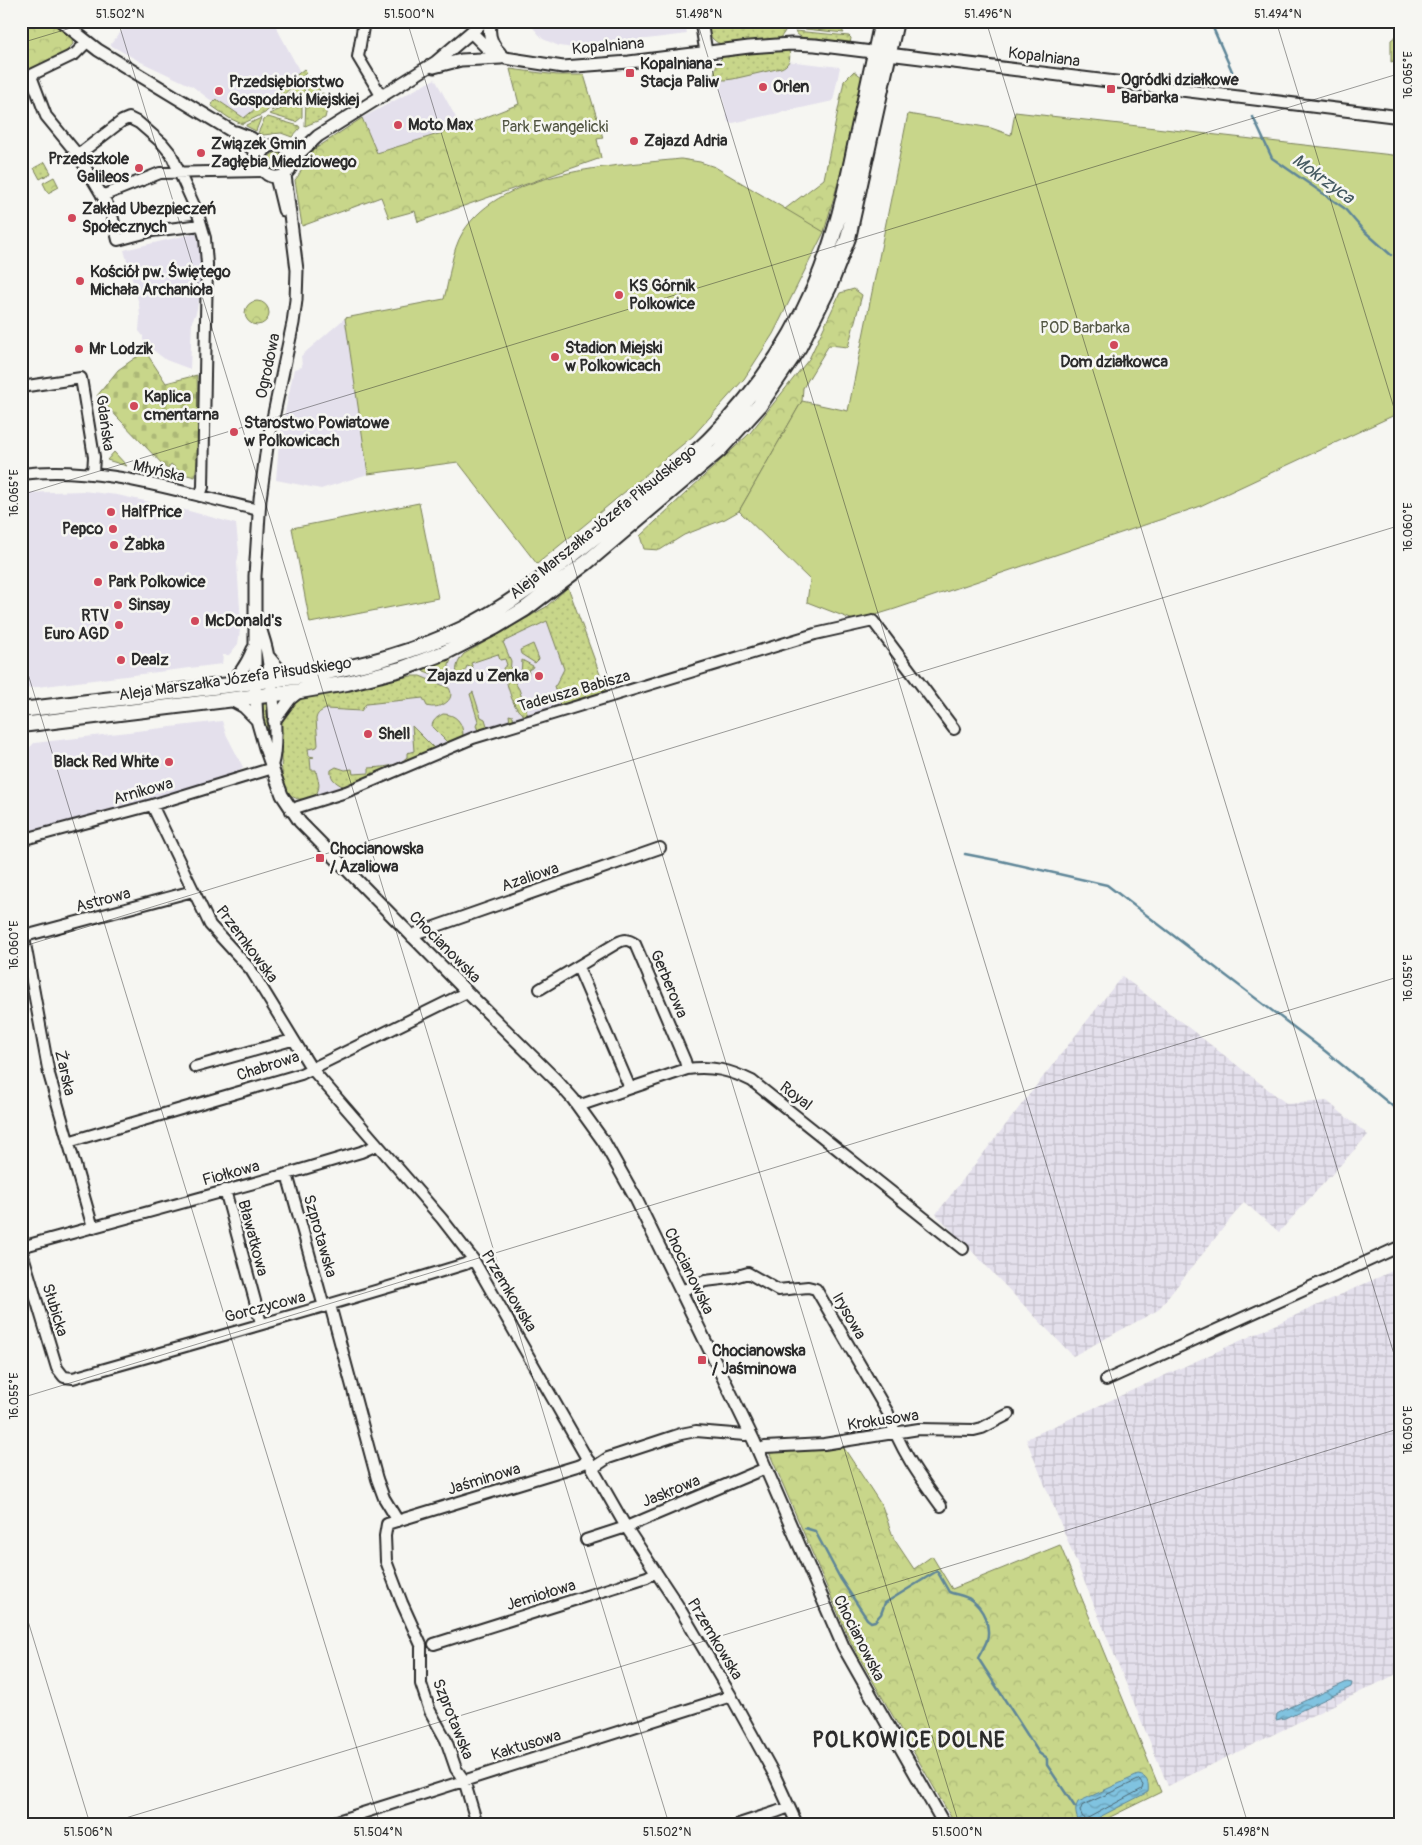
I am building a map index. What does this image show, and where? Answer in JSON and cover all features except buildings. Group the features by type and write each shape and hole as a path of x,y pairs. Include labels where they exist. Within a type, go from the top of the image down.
{"main road":[{"name":"Aleja Marszałka Józefa Piłsudskiego","path":"21,710 271,687 300,691 347,683 401,669 446,652 495,628 553,588 719,450 759,406 799,347 830,287 848,238 856,208 882,53 882,21"},
{"name":"Aleja Marszałka Józefa Piłsudskiego","path":"271,687 291,678 337,671 386,659 434,641 487,616 545,577 679,467 710,439 746,399 772,364 802,313 815,285 833,237 846,192 882,53 896,21"},
{"name":"Aleja Marszałka Józefa Piłsudskiego","path":"22,725 228,692"}],"street":[{"path":"62,21 87,42 230,130 262,159 271,176 280,176 290,168 292,160 318,136"},
{"path":"364,21 358,57 382,97"},
{"path":"102,196 157,173 230,172 262,159 276,145 286,148 318,136 422,71 484,21"},
{"path":"491,21 489,27 491,40 494,47 505,58"},
{"path":"702,21 706,52"},
{"name":"Kopalniana","path":"471,32 487,48 505,58 551,66 574,67 629,62 791,44 882,53 1401,117"},
{"path":"87,42 75,54 26,78 46,116 78,155 102,196 112,215 118,240 152,231 201,225"},
{"path":"422,71 461,60 505,58"},
{"path":"78,155 122,121 129,118 139,123 168,150 201,225 208,264 203,487 200,496"},
{"path":"286,148 292,160"},
{"name":"Ogrodowa","path":"255,689 255,576 259,510 267,448 292,332 296,300 296,258 280,176"},
{"name":"Gdańska","path":"21,387 81,378 94,457 93,473"},
{"name":"Młyńska","path":"21,474 53,472 93,473 132,479 259,510"},
{"name":"Ogrodowa","path":"255,605 268,656 271,687"},
{"name":"Tadeusza Babisza","path":"291,811 346,792 462,742 491,732 816,634 873,621 954,729"},
{"path":"255,645 246,664 228,692 256,720"},
{"path":"268,656 279,669 291,678"},
{"path":"271,687 275,753 272,766"},
{"path":"255,689 256,720 279,789 291,811"},
{"path":"274,721 290,699 300,691"},
{"name":"Arnikowa","path":"21,840 152,805 272,766"},
{"name":"Przemkowska","path":"152,805 210,925 251,970 292,1040 311,1068 442,1219 473,1259 626,1527 656,1572 674,1606 730,1694 797,1824"},
{"name":"Chocianowska","path":"291,811 412,937 556,1080 604,1142 620,1167 750,1433 843,1646 944,1824"},
{"name":"Azaliowa","path":"412,937 417,933 660,848"},
{"name":"Astrowa","path":"22,937 193,891"},
{"name":"Żarska","path":"21,922 22,937 49,1074 93,1228"},
{"name":"Gerberowa","path":"540,989 624,939 630,940 635,944 687,1069"},
{"path":"578,967 630,1088"},
{"name":"Chabrowa","path":"68,1142 301,1074 467,992"},
{"path":"195,1067 292,1040"},
{"name":"Royal","path":"578,1106 687,1069 705,1067 731,1071 752,1082 963,1249"},
{"name":"Fiołkowa","path":"21,1248 287,1174 377,1146"},
{"name":"Szprotawska","path":"287,1174 377,1479 384,1498 398,1521"},
{"name":"Bławatkowa","path":"224,1190 261,1323"},
{"path":"1106,1380 1401,1246"},
{"name":"Słubicka","path":"21,1248 57,1368 64,1377"},
{"name":"Gorczycowa","path":"64,1377 73,1378 261,1323 327,1306 465,1264 473,1259"},
{"name":"Irysowa","path":"681,1290 705,1281 731,1278 748,1273 778,1290 808,1286 816,1289 888,1413 894,1433"},
{"name":"Krokusowa","path":"758,1450 765,1447 824,1444 919,1429 974,1430 1009,1414"},
{"name":"Jaśminowa","path":"387,1524 577,1466 591,1464 681,1434 696,1431 745,1435 750,1433"},
{"path":"894,1433 902,1449 941,1506"},
{"name":"Jaskrowa","path":"586,1540 626,1527 766,1468"},
{"name":"Szprotawska","path":"387,1524 385,1536 386,1561 411,1624 422,1645 421,1684 430,1711 446,1740 456,1769 464,1780 477,1824"},
{"name":"Jemiołowa","path":"434,1644 647,1578 656,1572"},
{"name":"Kaktusowa","path":"328,1824 725,1698 730,1694"},
{"path":"739,1824 789,1807"}],"shaded area":[{"path":"130,21 273,21 300,72 244,118 216,99 213,102 192,86 110,45"},
{"path":"527,21 685,21 687,34 574,48 559,46 543,39"},
{"path":"786,61 840,67 833,101 733,123 728,122 716,70"},
{"path":"435,79 461,127 377,153 362,118"},
{"path":"196,233 202,255 203,271 201,291 196,313 192,321 190,369 166,360 143,340 143,336 139,331 139,304 124,250"},
{"path":"345,318 368,474 321,489 276,480 279,441 294,369 302,367 301,356"},
{"path":"83,491 117,495 178,508 236,524 239,552 237,563 241,623 238,644 229,655 223,655 222,664 21,689 21,493"},
{"path":"568,587 606,691 560,706 347,787 316,795 305,794 299,749 317,698 407,682 442,667 546,607"},
{"path":"222,721 226,734 243,767 236,773 153,798 23,833 21,823 21,757 34,743"},
{"path":"1122,976 1287,1104 1327,1101 1368,1135 1279,1232 1244,1202 1158,1310 1073,1356 936,1214"},
{"path":"1401,1267 1401,1672 1168,1786 1026,1439"}],"green space":[{"path":"21,21 50,21 72,39 73,44 56,58 21,73"},
{"path":"707,21 734,21 734,23 785,21 785,31 779,40 724,45 713,39"},
{"path":"797,21 836,21 844,33 795,28"},
{"path":"795,31 849,36 851,38 850,44 811,41"},
{"path":"1401,32 1401,59 1391,62 1391,40"},
{"path":"789,51 790,57 788,63 781,68 725,80 717,79 714,74 717,63 724,56"},
{"path":"304,69 307,72 265,113 242,124 229,118 212,106 216,99 244,118"},
{"name":"Park Ewangelicki","path":"510,69 557,75 584,75 603,138 597,139 601,158 418,222 415,211 389,218 381,197 302,226 295,180 300,174 309,153 362,118 377,153 461,127 519,104"},
{"path":"854,71 862,77 841,172 824,232 815,233 785,209 824,179 844,81"},
{"path":"308,76 320,90 307,96"},
{"path":"305,79 304,97 271,111 299,83"},
{"path":"323,93 329,101 325,118 305,126 306,100"},
{"path":"302,100 302,117 296,122 269,114"},
{"name":"POD Barbarka","path":"1015,112 1401,156 1401,412 1198,507 856,621 807,602 810,580 739,511 802,401 848,411 908,114 991,128 1011,135"},
{"path":"268,117 299,126 300,128 292,137 281,133 263,135 258,133 264,120"},
{"path":"261,118 256,131 246,126 246,125"},
{"path":"276,153 282,155 284,161 282,167 276,169 270,167 268,161 270,155"},
{"name":"Stadion Miejski w Polkowicach","path":"681,159 715,167 824,232 773,334 744,379 693,436 537,564 458,462 368,474 345,318 444,299 453,256 463,232 481,211 505,195 532,183 562,174 624,164"},
{"path":"45,162 51,173 40,179 34,168"},
{"path":"54,177 59,187 48,193 43,183"},
{"path":"854,289 862,295 848,347 829,345 803,388 802,401 739,511 725,519 684,535 660,550 644,549 640,536 750,433 809,359 840,293"},
{"path":"257,301 265,305 269,313 265,321 257,325 249,321 245,313 249,305"},
{"path":"145,351 166,383 197,375 199,447 195,477 183,474 171,464 167,469 97,396 118,370"},
{"path":"114,452 127,466 107,460"},
{"path":"419,503 438,598 310,623 292,528"},
{"path":"568,587 606,691 560,706 554,686 564,669 547,621 503,642 511,661 510,675 519,689 528,716 522,714 514,704 503,668 507,665 505,659 500,660 498,654 471,663 473,668 467,666 464,673 470,676 469,679 463,682 459,680 457,666 464,654 546,607"},
{"path":"533,644 539,659 535,663 521,654 520,650"},
{"path":"453,654 449,665 450,680 418,669"},
{"path":"522,660 533,666 528,670 529,673 521,675"},
{"path":"411,676 420,676 449,688 450,697 445,703 436,707 427,706 423,698 366,704 361,711 326,709 321,711 316,719 318,745 308,749 309,756 314,757 310,758 311,770 316,770 319,785 318,791 316,795 304,799 295,798 289,793 285,785 281,765 281,725 282,718 289,707 300,698"},
{"path":"473,692 481,717 485,719 488,729 510,723 509,715 513,716 514,722 479,732 476,726 478,721 470,694"},
{"path":"263,702 266,703 269,738 267,740 261,718"},
{"path":"443,714 448,714 458,720 462,727 463,735 459,738 347,787 338,784 333,779 331,770 336,767 345,770 352,769 353,774 369,773 369,768 399,763 407,757 407,753 414,751 412,726 434,748 447,742 432,727 435,719"},
{"path":"844,1448 882,1506 894,1539 914,1569 932,1556 952,1589 1060,1545 1161,1792 1096,1824 955,1824 851,1643 769,1452"}],"water":[{"path":"1347,1682 1352,1683 1351,1687 1285,1718 1276,1720 1277,1714 1284,1710"},
{"path":"1138,1775 1144,1777 1147,1781 1148,1792 1086,1824 1079,1823 1076,1812 1078,1802"}],"waterway":[{"name":"Mokrzyca","path":"1210,21 1235,78"},
{"name":"Mokrzyca","path":"1253,117 1272,158 1344,208 1363,230 1391,255"},
{"path":"965,854 1107,885 1325,1051 1401,1113"},
{"path":"805,1528 815,1531 840,1578 867,1619 871,1622 875,1621 881,1614 885,1603 937,1571 949,1592 969,1598 975,1603 982,1612 988,1629 987,1640 978,1658 1039,1753 1047,1759 1047,1765 1075,1807"}],"place":[{"name":"Kopalniana - Stacja Paliw","path":"630,73"},
{"name":"Orlen","path":"763,87"},
{"name":"Ogródki działkowe Barbarka","path":"1111,89"},
{"name":"Przedsiębiorstwo Gospodarki Miejskiej","path":"219,91"},
{"name":"Moto Max","path":"398,125"},
{"name":"Zajazd Adria","path":"634,141"},
{"name":"Związek Gmin Zagłębia Miedziowego","path":"201,153"},
{"name":"Przedszkole Galileos","path":"139,168"},
{"name":"Zakład Ubezpieczeń Społecznych","path":"72,218"},
{"name":"Kościół pw. Świętego Michała Archanioła","path":"80,281"},
{"name":"KS Górnik Polkowice","path":"619,295"},
{"name":"Dom działkowca","path":"1114,345"},
{"name":"Mr Lodzik","path":"79,349"},
{"name":"Stadion Miejski w Polkowicach","path":"555,357"},
{"name":"Kaplica cmentarna","path":"134,406"},
{"name":"Starostwo Powiatowe w Polkowicach","path":"234,432"},
{"name":"HalfPrice","path":"111,512"},
{"name":"Pepco","path":"113,529"},
{"name":"Żabka","path":"114,545"},
{"name":"Park Polkowice","path":"98,582"},
{"name":"Sinsay","path":"118,605"},
{"name":"McDonald's","path":"195,621"},
{"name":"RTV Euro AGD","path":"119,625"},
{"name":"Dealz","path":"121,660"},
{"name":"Zajazd u Zenka","path":"539,676"},
{"name":"Shell","path":"368,734"},
{"name":"Black Red White","path":"169,762"},
{"name":"Chocianowska / Azaliowa","path":"320,858"},
{"name":"Chocianowska / Jaśminowa","path":"702,1360"}],"district":[{"name":"POLKOWICE DOLNE","path":"909,1740"}]}
